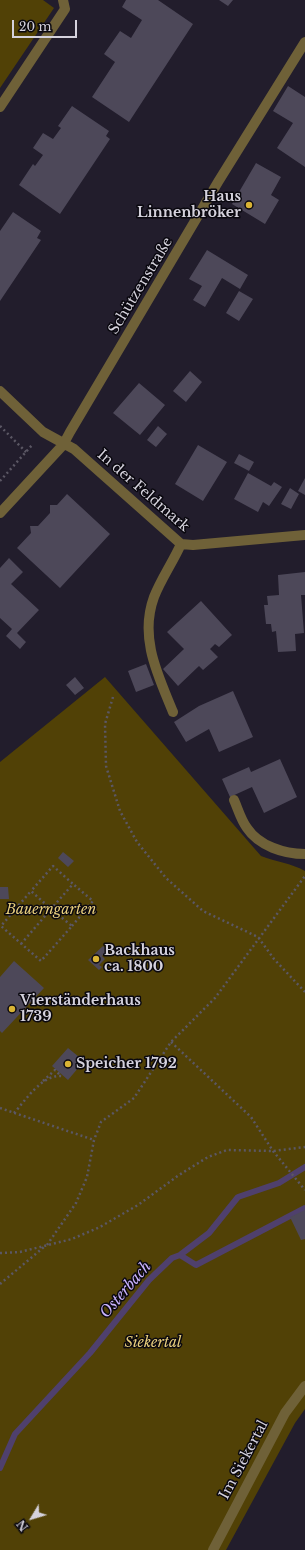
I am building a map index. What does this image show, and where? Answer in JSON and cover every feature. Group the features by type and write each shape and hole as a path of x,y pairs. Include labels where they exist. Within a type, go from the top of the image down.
{"street":[{"path":"0,106 64,9 63,0"},
{"name":"Schützenstraße","path":"0,512 62,444 218,182 305,42"},
{"name":"In der Feldmark","path":"0,392 43,432 62,444 74,449 181,544 193,545 305,535"},
{"path":"173,712 157,674 148,636 154,597 181,544"},
{"path":"234,800 247,828 257,839 271,848 302,854"},
{"name":"Im Siekertal","path":"213,1550 285,1413 305,1386"}],"path":[{"path":"0,426 26,452"},
{"path":"0,481 43,432"},
{"path":"113,697 104,724 106,766 120,811 137,842 166,878 203,911 258,937 274,959 305,992"},
{"path":"53,866 73,884 93,901 41,961 1,926 53,866"},
{"path":"0,1284 46,1245 76,1203 88,1177 94,1140 101,1122 134,1098 171,1042 215,998 258,937 305,876"},
{"path":"21,944 73,884"},
{"path":"31,891 72,926"},
{"path":"171,1042 251,1117 281,1162 305,1190"},
{"path":"14,1113 41,1083 55,1070 62,1076 58,1076 41,1083"},
{"path":"0,1108 94,1140"},
{"path":"0,1253 20,1252 72,1239 100,1227 138,1205 179,1175 208,1157 227,1150 273,1151 305,1147"}],"green space":[{"path":"0,0 43,0 54,8 0,88"},
{"name":"Siekertal","path":"105,677 261,856 305,871 305,1409 295,1423 226,1550 0,1550 0,762"}],"building":[{"path":"126,0 158,0 193,24 129,122 92,97 115,62 104,54 120,31 131,38 142,20 122,7"},
{"path":"219,0 233,0 228,6"},
{"path":"288,86 305,97 305,167 277,148 293,123 273,111"},
{"path":"72,106 109,131 106,136 110,139 60,214 19,185 33,164 35,166 43,155 33,148 43,133 53,139 61,128 58,126"},
{"path":"256,163 281,177 271,195 279,200 265,224 232,204"},
{"path":"13,212 41,231 37,238 41,240 0,301 0,231"},
{"path":"207,250 248,275 240,289 222,278 205,307 193,300 202,286 189,279"},
{"path":"239,291 253,299 239,321 226,313"},
{"path":"190,371 202,382 186,402 173,391"},
{"path":"139,383 165,405 140,435 113,413"},
{"path":"158,426 167,434 156,447 147,440"},
{"path":"198,445 227,462 203,501 175,484"},
{"path":"239,454 254,462 249,471 234,463"},
{"path":"248,473 271,486 274,482 282,487 269,506 263,502 258,512 234,499"},
{"path":"305,478 305,495 298,491"},
{"path":"290,488 299,494 291,509 281,504"},
{"path":"67,494 110,534 60,588 17,548 31,533 30,526 38,526 50,513 50,505 57,505"},
{"path":"9,558 23,572 11,584 39,610 17,633 26,642 20,649 6,636 12,629 0,618 0,568"},
{"path":"305,572 305,595 301,595 304,633 295,634 296,651 278,652 276,631 272,632 271,624 266,624 264,605 268,605 267,596 279,595 278,575"},
{"path":"201,601 232,635 219,647 215,644 210,649 218,657 203,670 199,666 178,686 163,669 184,649 167,632"},
{"path":"146,664 154,685 136,692 128,671"},
{"path":"75,677 84,688 75,695 66,685"},
{"path":"233,691 253,737 219,752 209,729 186,742 174,722 199,706"},
{"path":"280,759 297,797 264,813 252,787 230,797 222,779 249,767 251,772"},
{"path":"63,852 74,861 68,867 58,858"},
{"path":"0,887 8,887 9,899 0,899"},
{"name":"Backhaus ca. 1800","path":"103,946 108,950 102,956 105,959 99,965 102,967 99,970 88,960"},
{"name":"Vierständerhaus 1739","path":"14,961 44,988 2,1033 0,1031 0,977"},
{"name":"Speicher 1792","path":"68,1048 84,1061 68,1080 52,1066"},
{"path":"305,1210 305,1239 301,1240 290,1217"}],"waterway":[{"name":"Osterbach","path":"0,1468 15,1434 90,1353 149,1280 172,1258 180,1255 209,1233 238,1197 279,1183 305,1167"},
{"path":"180,1255 196,1265 305,1208"}],"place":[{"name":"Haus Linnenbröker","path":"249,205"},
{"name":"Backhaus ca. 1800","path":"96,959"},
{"name":"Vierständerhaus 1739","path":"12,1009"},
{"name":"Speicher 1792","path":"68,1064"}],"park label":[{"name":"Bauerngarten","path":"51,910"}]}
